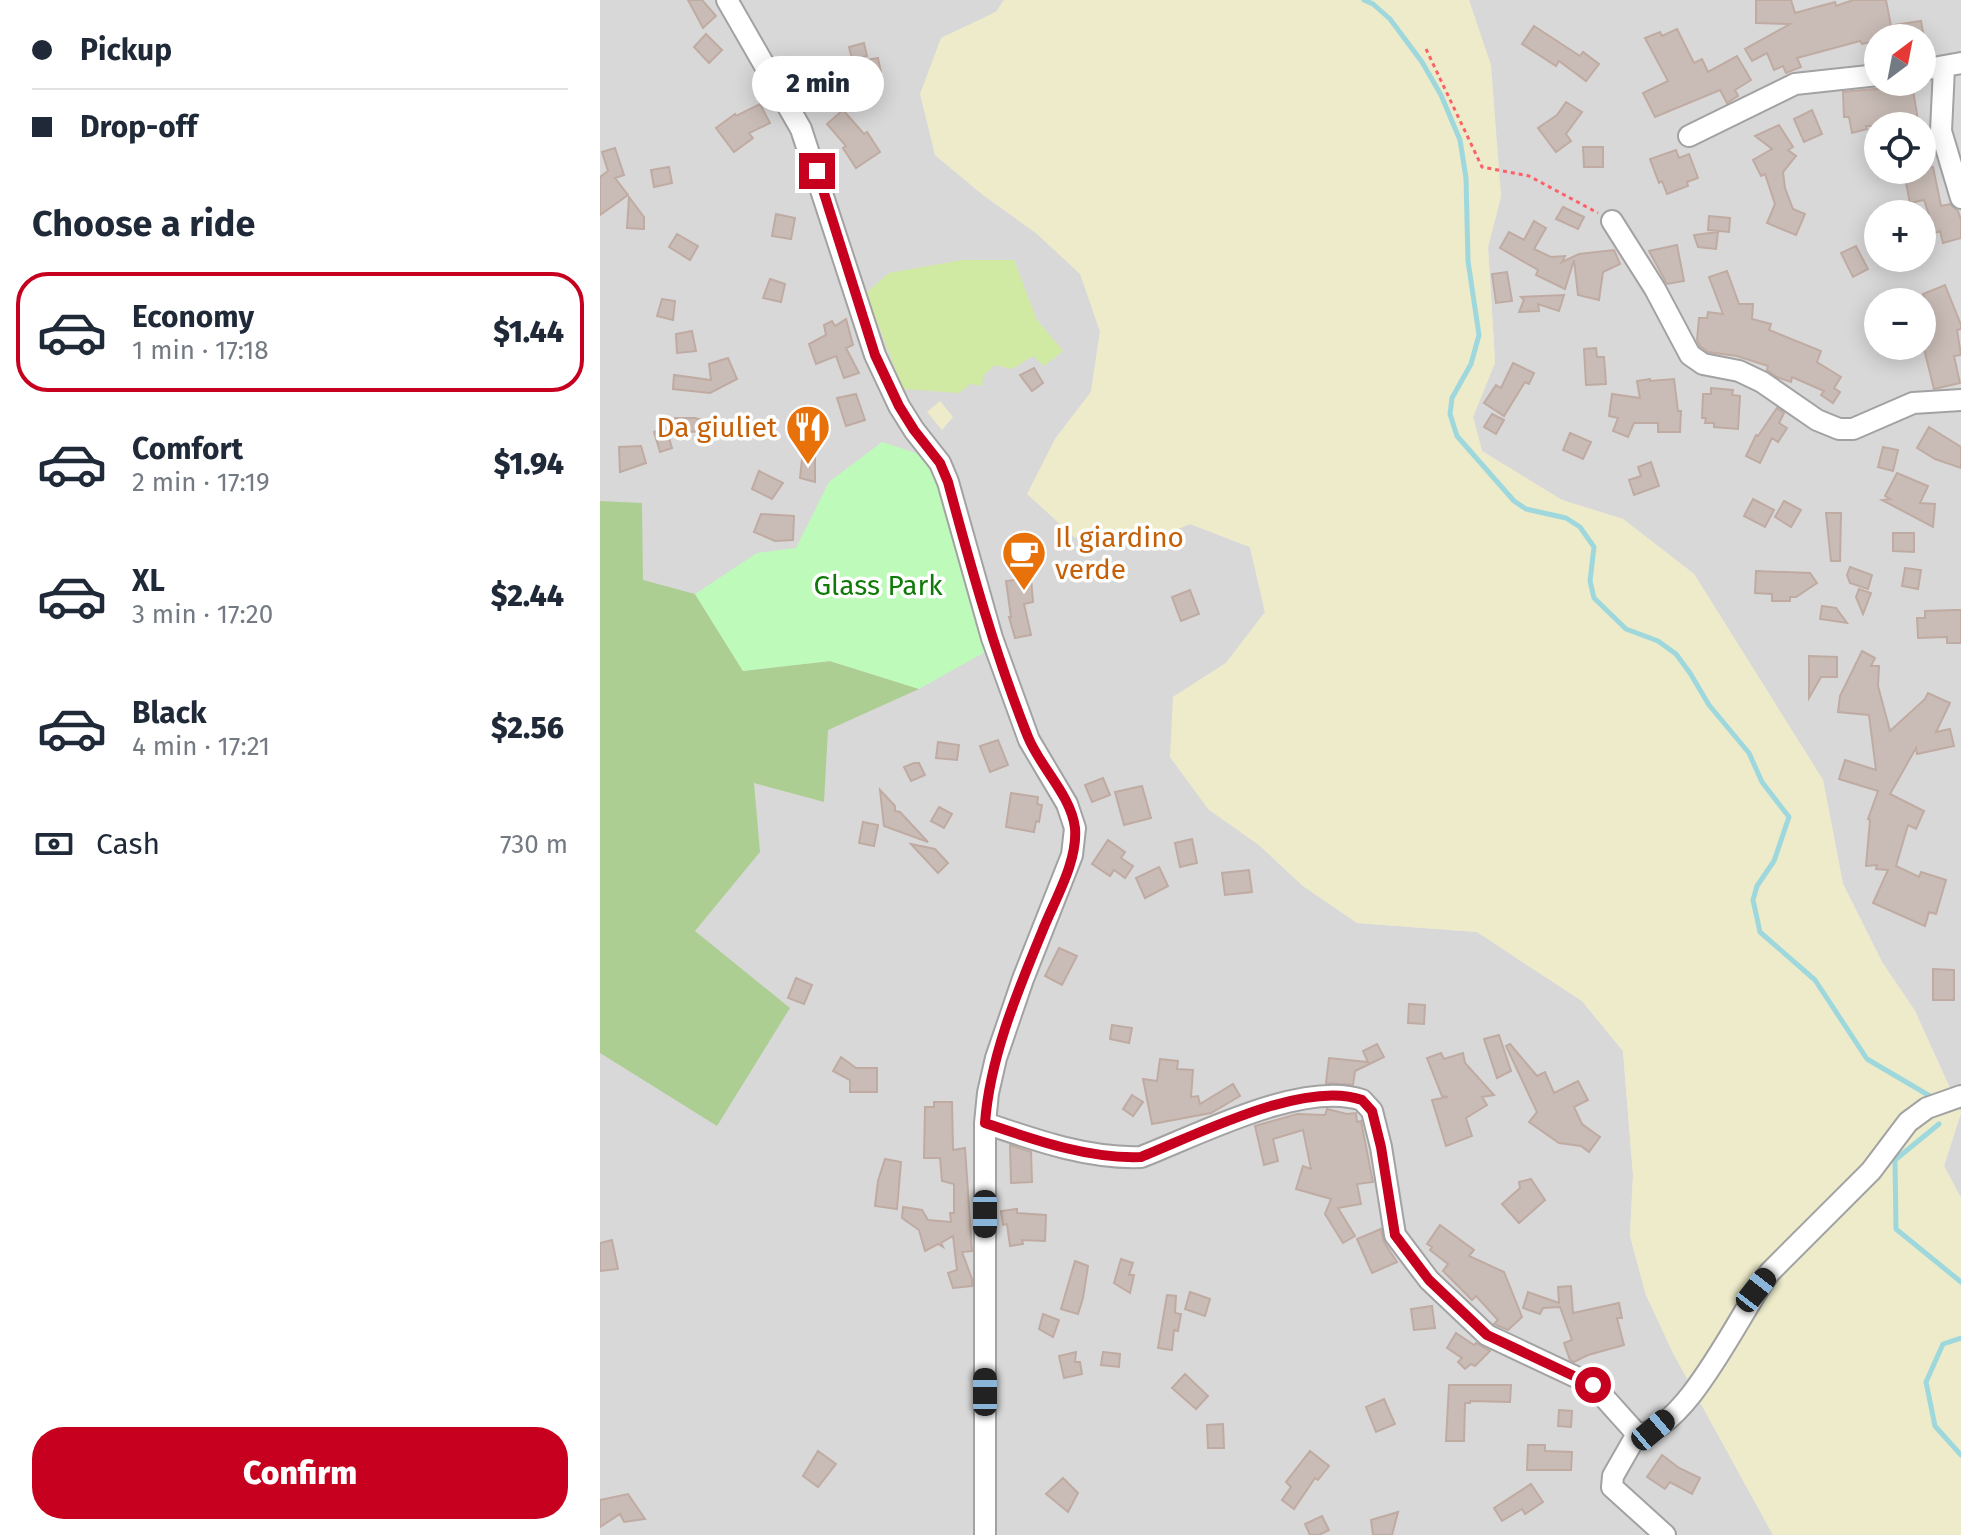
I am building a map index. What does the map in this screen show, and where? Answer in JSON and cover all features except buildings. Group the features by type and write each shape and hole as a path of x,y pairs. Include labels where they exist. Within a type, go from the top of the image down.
{"street":[{"path":"727,0 801,129 875,355 899,406 940,463 992,638 1029,740 1067,804 1075,828 1072,855 1023,979 996,1058 988,1093 985,1123 985,1535"},
{"path":"1952,66 1941,131 1961,198"},
{"path":"1689,136 1795,84 1864,77"},
{"path":"1612,221 1655,289 1690,355 1703,364 1739,371 1762,382 1817,420 1839,429 1853,429 1913,403 1961,400"},
{"path":"985,1123 1092,1154 1141,1157 1281,1102 1332,1096 1362,1100 1372,1111 1381,1147 1395,1235 1429,1280 1487,1335 1593,1385 1637,1434 1646,1434 1688,1400 1770,1272 1871,1171 1908,1122 1927,1108 1961,1096"},
{"path":"1637,1434 1613,1476 1612,1487 1665,1535"}],"path":[{"path":"1426,49 1482,167 1529,176 1612,221"}],"shaded area":[{"path":"600,0 1004,0 996,12 941,38 935,155 1036,233 1081,274 1100,332 1091,392 1055,439 1134,547 1190,524 1250,547 1265,612 1226,663 1173,697 1208,809 1259,845 1303,886 1357,923 1477,932 1582,1001 1623,1051 1633,1175 1630,1236 1646,1295 1673,1353 1773,1535 600,1535"},
{"path":"1004,0 1469,0 1491,65 1501,196 1488,247 1495,363 1473,417 1482,451 1562,500 1623,519 1694,574 1823,780 1843,884 1882,962 1915,1011 1961,1113 1944,1166 1961,1198 1961,1535 1773,1535 1673,1353 1646,1295 1630,1236 1633,1175 1623,1051 1582,1001 1477,932 1357,923 1303,886 1259,845 1208,809 1170,757 1173,697 1226,663 1265,612 1250,547 1190,524 1134,547 1074,537 1027,494 1055,439 1091,392 1100,331 1080,274 1036,233 935,155 920,94 941,38 996,12"},
{"path":"1469,0 1961,0 1961,1112 1915,1011 1882,962 1843,884 1823,780 1694,574 1623,519 1562,500 1482,451 1473,417 1495,362 1488,247 1501,196"},
{"path":"940,401 953,417 942,430 927,412"},
{"path":"1961,1112 1961,1198 1944,1166"}],"green space":[{"path":"962,260 1014,260 1037,320 1063,351 1044,366 1033,356 1012,369 995,365 983,376 982,386 971,384 959,393 903,389 866,293 889,273"},
{"name":"Glass Park","path":"882,442 916,453 940,474 987,651 919,689 830,661 743,671 695,594 757,553 796,548 829,482"},
{"path":"600,501 642,503 643,580 695,594 743,671 830,661 919,689 828,730 824,802 754,783 760,852 695,931 790,1008 717,1126 600,1053"}],"waterway":[{"path":"1364,0 1390,19 1422,62 1441,95 1460,140 1466,178 1468,261 1479,335 1471,364 1452,398 1450,414 1457,436 1514,501 1526,509 1566,518 1580,527 1594,547 1590,581 1594,598 1626,629 1658,641 1676,654 1709,705 1749,753 1762,782 1789,817 1774,861 1757,886 1753,900 1760,932 1815,980 1867,1059 1935,1099"},
{"path":"1939,1124 1895,1160 1896,1229 1961,1282"},
{"path":"1961,1338 1943,1344 1926,1382 1935,1426 1961,1455"}],"place":[{"name":"Da giuliet","path":"808,466"},
{"name":"Il giardino verde","path":"1024,592"}],"route":[{"path":"817,171 875,355 899,406 940,463 992,638 1029,740 1067,804 1075,828 1072,855 1023,979 996,1058 985,1123 1092,1154 1141,1157 1281,1102 1332,1096 1362,1100 1372,1111 1381,1147 1395,1235 1429,1280 1487,1335 1593,1385"}]}
